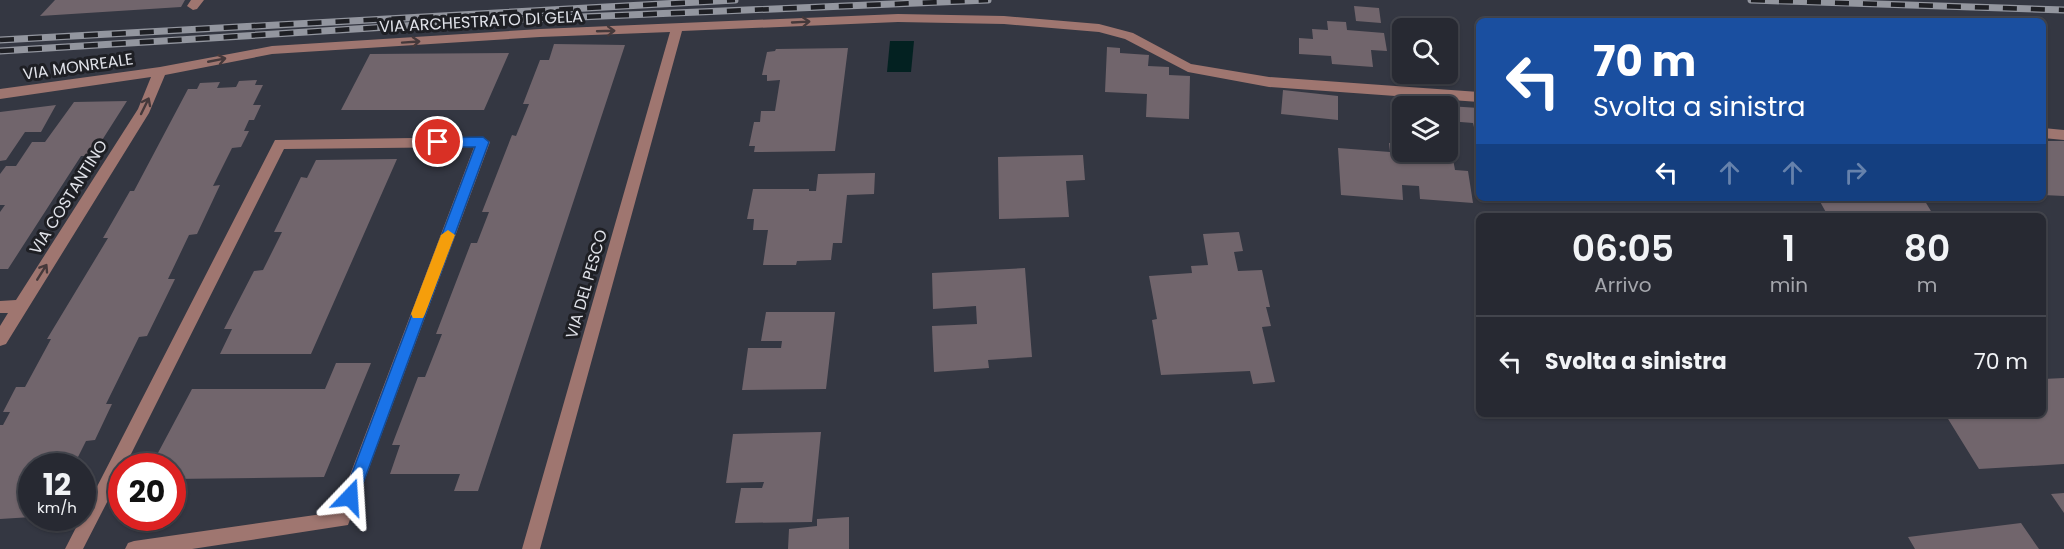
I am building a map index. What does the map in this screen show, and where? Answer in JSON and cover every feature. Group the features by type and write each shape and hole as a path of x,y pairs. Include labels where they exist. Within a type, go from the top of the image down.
{"street":[{"name":"VIA ARCHESTRATO DI GELA","path":"160,71 273,50 540,33 898,18 1028,22 1099,28 1129,36 1188,68 1269,82 1476,97"},
{"name":"VIA DEL PESCO","path":"531,549 677,28"},
{"name":"VIA MONREALE","path":"0,94 160,71"},
{"name":"VIA COSTANTINO","path":"0,339 144,110 160,71"},
{"path":"2046,133 2064,135"},
{"path":"74,549 280,144 483,142 342,519 134,549"},
{"path":"0,307 21,306"}],"shaded area":[{"path":"890,41 914,41 911,72 887,72"}],"building":[{"path":"55,0 185,0 181,7 40,16"},
{"path":"1354,6 1379,8 1381,23 1356,21"},
{"path":"1327,21 1346,22 1347,30 1384,33 1387,51 1371,50 1373,67 1332,64 1331,56 1299,54 1299,38 1313,39 1312,29 1328,30"},
{"path":"554,44 625,45 478,491 454,491 460,474 390,474 400,445 392,445 418,377 425,377 442,334 436,334 471,243 477,243 489,212 482,212 512,135 516,136 529,104 523,104 540,60 549,60"},
{"path":"1107,47 1120,48 1120,53 1149,55 1148,66 1169,67 1169,75 1190,76 1189,119 1146,117 1147,94 1105,92"},
{"path":"848,48 835,151 754,152 755,146 749,146 754,122 760,122 761,111 775,111 780,80 767,81 767,75 762,75 767,52 776,49"},
{"path":"509,53 484,110 341,110 370,54"},
{"path":"257,80 255,85 263,85 253,105 261,105 254,120 249,120 244,131 249,131 241,147 232,148 213,186 220,185 197,234 189,235 168,279 175,279 147,336 139,337 106,404 112,404 95,440 86,441 80,453 18,453 18,518 0,519 0,425 3,425 10,412 3,412 16,387 25,387 51,339 47,339 108,238 103,238 130,191 134,191 188,89 197,89 200,83 220,82 217,88 236,87 239,81"},
{"path":"1283,90 1338,96 1338,120 1281,114"},
{"path":"127,101 92,156 81,156 8,269 0,269 0,212 5,205 0,205 0,174 6,166 16,166 32,142 45,142 74,102"},
{"path":"56,105 41,132 25,132 6,160 0,161 0,112"},
{"path":"1458,107 1476,108 1476,136 1473,123 1458,122"},
{"path":"2046,141 2064,141 2064,196 2046,195"},
{"path":"1389,143 1392,143 1392,162 1454,162 1455,170 1468,171 1473,203 1420,199 1419,186 1402,185 1403,200 1341,195 1338,148 1390,152"},
{"path":"1083,155 1085,180 1066,181 1069,217 999,219 998,157"},
{"path":"397,159 311,354 220,354 232,329 224,329 254,271 263,270 282,232 274,232 301,177 307,178 316,160"},
{"path":"875,173 874,194 847,195 842,243 833,243 831,260 797,261 796,265 763,265 768,230 753,230 754,219 747,219 753,189 816,191 818,174"},
{"path":"1820,201 1925,201 1932,213 1826,213"},
{"path":"1239,232 1243,251 1234,252 1238,271 1262,270 1270,307 1266,307 1271,326 1262,327 1275,382 1253,384 1250,371 1161,375 1152,320 1157,319 1149,276 1192,273 1191,266 1208,265 1203,234"},
{"path":"1025,268 1032,357 988,360 989,368 934,372 932,326 977,324 976,306 933,309 932,273"},
{"path":"766,312 835,312 826,389 742,390 748,348 781,348 782,341 761,341"},
{"path":"336,363 371,363 324,477 186,479 186,453 158,453 192,389 325,389"},
{"path":"2064,378 2064,464 1979,469 1947,417 2046,417 2046,379"},
{"path":"821,432 812,522 735,523 741,488 762,488 764,482 726,483 733,434"},
{"path":"2064,493 2064,513 2051,494"},
{"path":"849,517 849,549 788,549 789,529 817,526 817,519"},
{"path":"2021,523 2039,549 1915,549 1908,537"}],"railway":[{"path":"0,40 735,0"},
{"path":"0,51 484,21 988,0"},
{"path":"1751,0 2064,10"}],"slow traffic":[{"path":"418,314 448,235"}],"route":[{"path":"350,497 483,142 438,142"}]}
